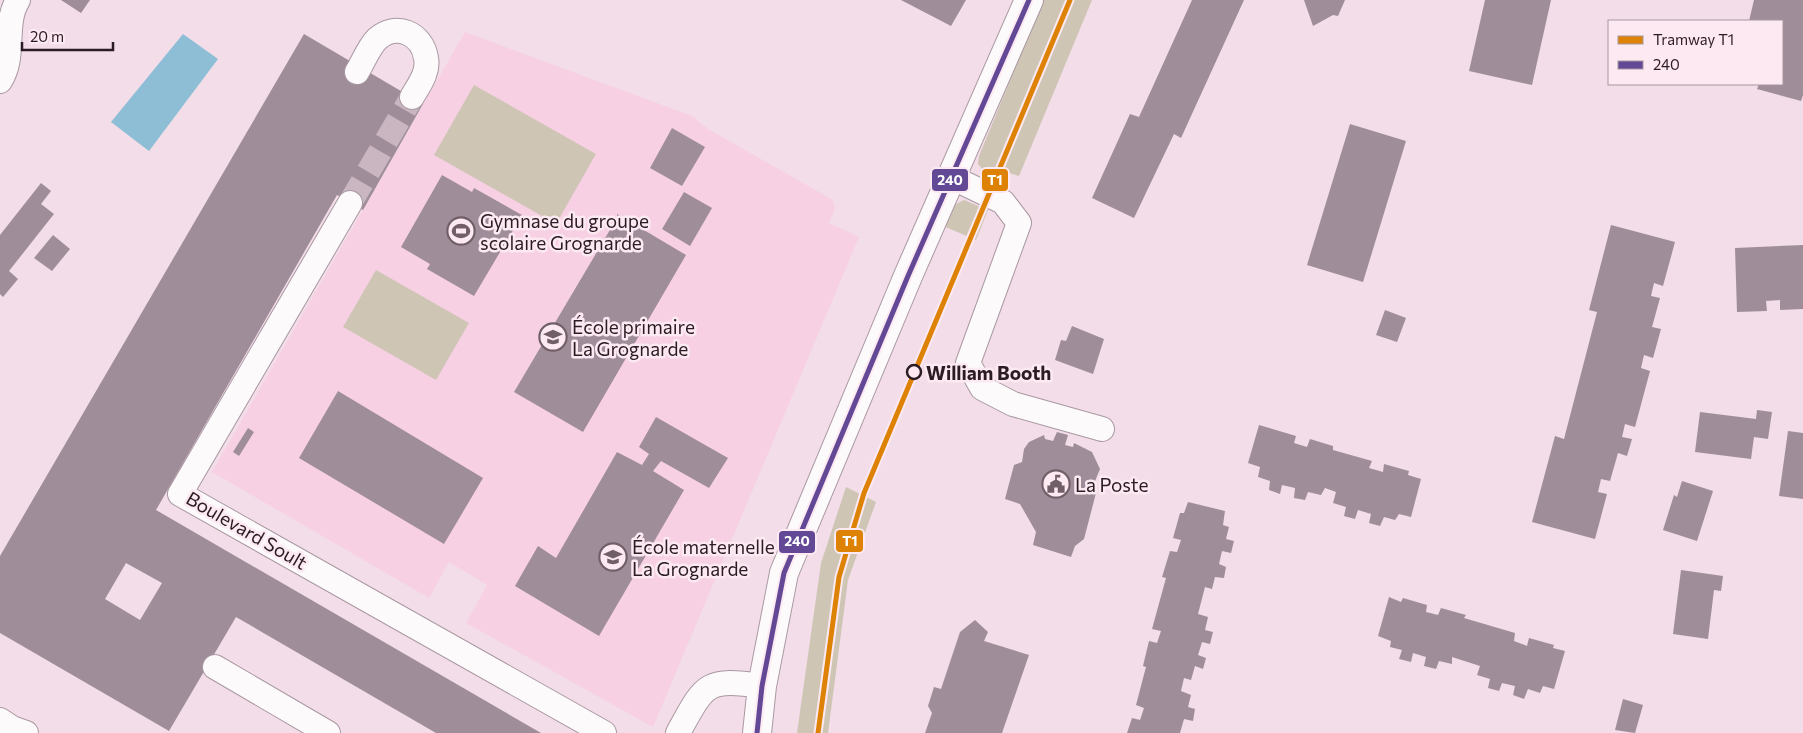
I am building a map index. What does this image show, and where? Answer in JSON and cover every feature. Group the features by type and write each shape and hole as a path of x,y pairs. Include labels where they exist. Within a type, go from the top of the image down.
{"street":[{"path":"757,733 762,686 784,573 831,457 1028,0"},
{"path":"0,81 6,72 10,9"},
{"path":"357,72 376,40 391,29 406,30 420,42 426,58 425,74 412,97"},
{"path":"952,177 1003,202 1019,222 968,363 982,388 1013,404 1102,429"},
{"name":"Boulevard Soult","path":"350,203 180,494 604,733"},
{"path":"215,667 328,733"},
{"path":"678,733 697,698 714,684 734,682 762,686"},
{"path":"0,720 12,728 26,733"}],"shaded area":[{"path":"1043,0 1092,0 1019,176 1006,172 1000,183 988,176 978,164 979,156"},
{"name":"École primaire La Grognarde","path":"465,32 692,116 708,129 833,200 835,209 829,223 859,237 653,727 466,623 487,585 449,562 429,598 212,472"},
{"path":"474,85 596,154 556,224 434,155"},
{"path":"964,200 988,210 976,240 941,225 954,205"},
{"path":"376,270 469,323 436,380 343,327"},
{"path":"846,487 876,502 848,580 828,733 797,733 821,563"}],"water":[{"path":"183,34 218,59 149,151 111,122"}],"building":[{"path":"61,0 90,0 81,13"},
{"path":"901,0 966,0 951,26"},
{"path":"1192,0 1244,0 1181,138 1174,134 1134,218 1092,198 1130,114 1139,117"},
{"path":"1304,0 1345,0 1338,16 1333,15 1313,26"},
{"path":"1485,0 1551,0 1532,85 1469,71"},
{"path":"1754,0 1803,0 1803,95 1801,101 1757,89 1759,85 1783,85 1783,20 1749,20"},
{"path":"304,34 423,104 363,210 337,195 156,510 541,733 436,733 236,617 169,731 0,633 0,556","holes":["126,563 162,583 140,620 105,599"]},
{"path":"1350,124 1406,141 1363,282 1307,265"},
{"path":"672,128 705,147 682,186 650,168"},
{"name":"Gymnase du groupe scolaire Grognarde","path":"442,175 472,192 474,188 522,215 474,296 427,269 430,264 401,247"},
{"path":"41,183 51,191 41,204 54,214 9,271 18,279 3,297 0,294 0,235"},
{"path":"684,192 712,208 690,246 662,229"},
{"path":"617,214 686,255 583,432 514,392 617,218"},
{"path":"1611,225 1675,242 1663,286 1654,283 1651,296 1660,298 1652,327 1661,329 1653,358 1644,355 1641,368 1650,371 1635,427 1625,424 1622,437 1632,439 1627,456 1618,453 1610,481 1601,479 1598,492 1607,494 1595,539 1532,522 1555,436 1564,439 1597,312 1589,310"},
{"path":"53,235 70,249 52,271 34,258"},
{"path":"1803,245 1803,309 1780,310 1780,300 1766,301 1767,311 1737,312 1735,248"},
{"path":"1385,310 1406,318 1397,342 1376,335"},
{"path":"1072,326 1104,339 1093,374 1055,360 1061,340 1066,341"},
{"path":"338,391 483,478 444,544 299,458"},
{"path":"1757,410 1772,412 1768,439 1754,437 1751,459 1695,452 1700,412 1756,419"},
{"path":"656,417 728,458 709,488 661,461 653,471 684,490 599,636 515,586 538,546 556,558 617,452 642,465 649,454 639,447"},
{"path":"1259,425 1296,436 1294,443 1307,447 1310,439 1333,446 1333,450 1372,461 1369,468 1383,472 1384,464 1409,471 1408,475 1421,479 1411,517 1399,514 1395,520 1384,517 1380,526 1369,523 1371,514 1358,510 1355,519 1344,516 1346,507 1333,503 1336,492 1325,488 1321,495 1308,492 1305,500 1294,498 1295,488 1282,485 1280,494 1269,490 1270,481 1258,477 1260,467 1248,463"},
{"path":"248,428 254,432 239,456 233,452"},
{"path":"1788,431 1803,433 1803,499 1779,496"},
{"path":"1057,432 1068,435 1065,445 1073,447 1074,443 1092,452 1100,469 1093,486 1096,493 1084,539 1075,546 1071,557 1033,545 1036,532 1020,504 1005,499 1014,465 1022,462 1024,449 1029,442 1044,435 1045,439 1053,441"},
{"path":"1682,481 1713,491 1697,541 1663,530 1674,495 1677,497"},
{"path":"1188,502 1225,511 1223,525 1229,527 1226,539 1234,541 1231,553 1222,551 1219,564 1226,567 1224,578 1215,577 1212,589 1205,587 1198,614 1208,617 1205,630 1213,632 1210,644 1202,642 1198,655 1206,658 1203,669 1195,666 1191,680 1184,678 1181,691 1191,695 1188,707 1195,709 1193,721 1184,719 1180,733 1127,733 1132,718 1140,720 1144,708 1136,705 1146,667 1143,666 1149,641 1157,643 1161,631 1152,629 1166,578 1162,577 1170,551 1177,552 1181,540 1173,538 1180,513 1184,513"},
{"path":"1681,570 1723,576 1721,591 1714,590 1708,639 1673,634"},
{"path":"1389,597 1401,602 1403,598 1427,605 1426,612 1438,615 1441,608 1466,615 1464,618 1515,633 1514,641 1527,646 1529,638 1554,645 1553,648 1565,651 1554,689 1543,686 1540,693 1528,689 1524,699 1513,695 1515,686 1502,683 1499,691 1488,688 1490,679 1477,675 1480,666 1452,657 1452,664 1439,661 1436,669 1424,666 1426,657 1413,653 1411,662 1399,659 1402,650 1390,647 1391,641 1378,636"},
{"path":"975,620 988,632 984,641 1029,655 1002,733 925,733 932,713 928,706 934,687 941,689 960,632"},
{"path":"1623,699 1643,705 1635,733 1615,730"}],"tunnel":[{"path":"350,203 412,97"}],"tram line":[{"name":"T1","path":"818,733 839,577 864,493 1070,0"}],"transit line":[{"name":"240","path":"757,733 762,686 784,573 908,276 1029,0"}],"place":[{"name":"Gymnase du groupe scolaire Grognarde","path":"461,231"},
{"name":"École primaire La Grognarde","path":"553,337"},
{"name":"William Booth","path":"914,372"},
{"name":"La Poste","path":"1056,484"},
{"name":"École maternelle La Grognarde","path":"613,557"}]}
